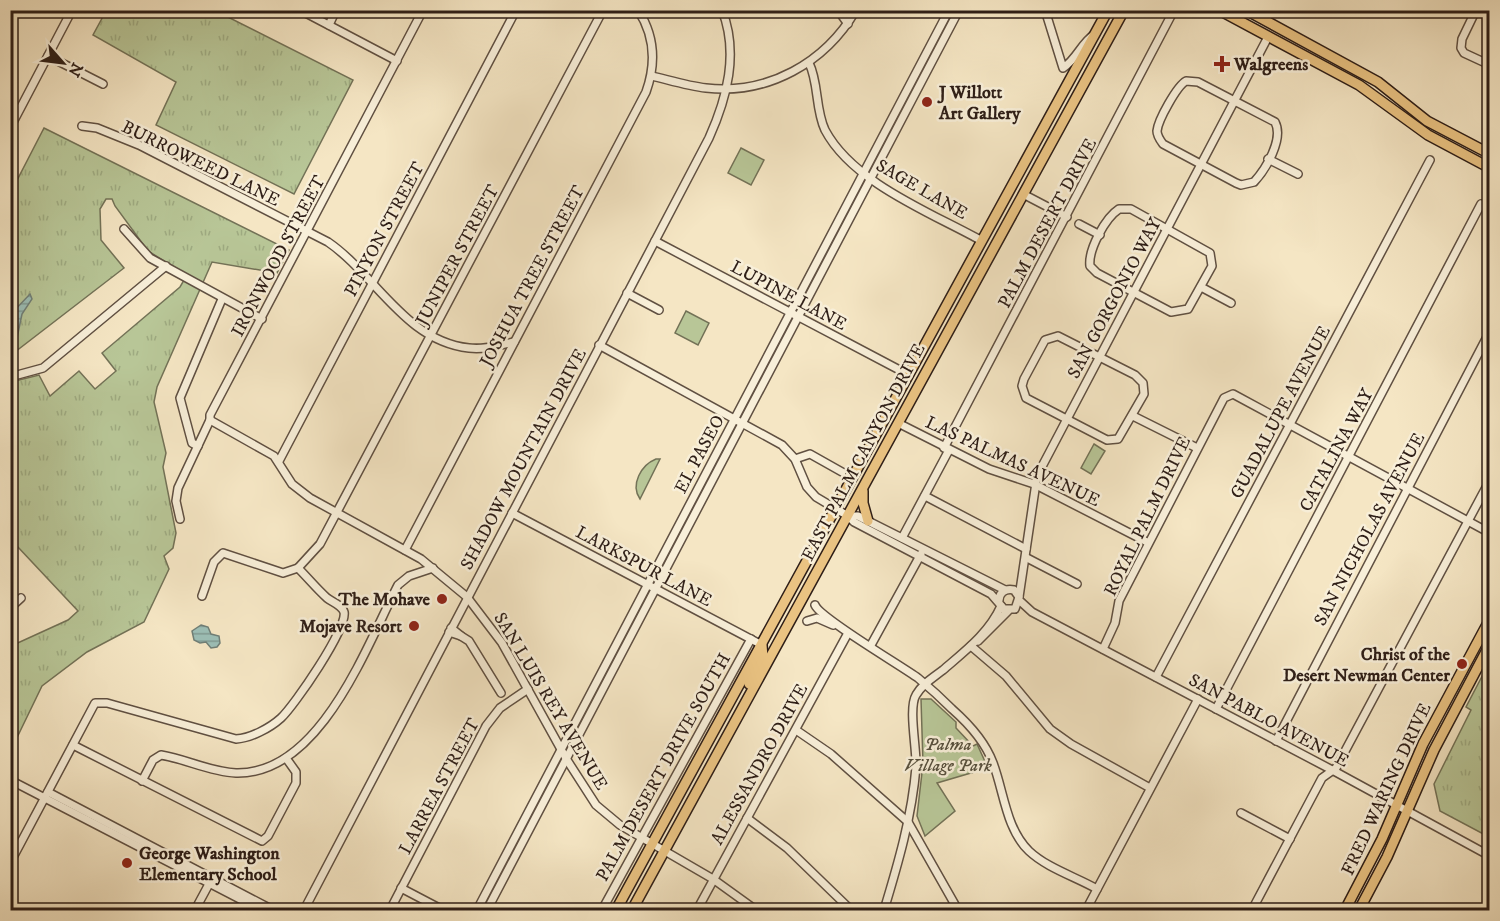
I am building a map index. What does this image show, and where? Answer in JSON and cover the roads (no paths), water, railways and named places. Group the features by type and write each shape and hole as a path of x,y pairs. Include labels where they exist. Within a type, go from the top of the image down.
{"main road":[{"name":"EAST PALM CANYON DRIVE","path":"616,910 1108,10"},
{"name":"EAST PALM CANYON DRIVE","path":"632,910 1124,10"},
{"path":"1219,10 1339,74 1444,144 1490,168"},
{"path":"1246,10 1378,82 1426,121 1490,154"},
{"path":"1339,74 1365,82 1395,104 1408,107"},
{"path":"1444,144 1453,141 1470,149 1474,146"},
{"path":"1023,194 1020,186 1034,147"},
{"path":"964,302 968,283 987,248 982,241"},
{"path":"863,488 863,503 868,521"},
{"name":"FRED WARING DRIVE","path":"1345,910 1382,839 1423,744 1490,619"},
{"name":"FRED WARING DRIVE","path":"1359,910 1434,750 1490,644"},
{"path":"745,703 744,694 763,657 762,645"}],"street":[{"path":"10,128 72,10"},
{"path":"300,10 397,61"},
{"path":"328,25 336,10"},
{"name":"IRONWOOD STREET","path":"180,519 176,501 178,488 210,420 210,415 423,10"},
{"name":"PINYON STREET","path":"279,461 516,10"},
{"name":"JUNIPER STREET","path":"298,568 315,552 338,514 603,10"},
{"name":"JOSHUA TREE STREET","path":"405,550 646,92 652,75 650,36 638,10"},
{"name":"SHADOW MOUNTAIN DRIVE","path":"304,910 709,138 728,89 729,42 722,10"},
{"path":"838,10 849,24"},
{"path":"652,75 705,88 728,89 762,84 789,74 809,63 849,24 856,10"},
{"name":"EL PASEO","path":"477,910 651,583 697,490 949,10"},
{"path":"1045,10 1063,68 1076,58 1085,40 1095,34"},
{"name":"PALM DESERT DRIVE","path":"902,538 1174,10"},
{"path":"1476,10 1462,39 1461,48 1464,53 1490,65"},
{"name":"EL PASEO","path":"487,910 959,11"},
{"name":"SAN GORGONIO WAY","path":"1020,599 1020,584 1027,558 1026,549 1034,484 1268,37"},
{"path":"48,56 103,84"},
{"name":"SAGE LANE","path":"809,63 815,99 826,131 839,150 871,179 982,241"},
{"path":"1186,81 1198,82 1235,101 1275,122 1279,134 1258,178 1248,185 1236,183 1163,144 1157,133 1178,87 1186,81"},
{"name":"BURROWEED LANE","path":"82,126 97,128 139,145 308,231 342,252 403,316 449,343 471,349 514,342"},
{"path":"1268,159 1298,174"},
{"name":"GUADALUPE AVENUE","path":"1156,677 1430,160"},
{"path":"1023,194 1067,217"},
{"name":"CATALINA WAY","path":"1216,709 1481,204"},
{"path":"1119,209 1131,209 1210,253 1212,266 1188,309 1176,314 1097,273 1090,266 1090,256 1100,235 1110,217 1119,209"},
{"path":"1079,224 1100,235"},
{"path":"124,229 145,254 222,299 262,319"},
{"name":"LUPINE LANE","path":"655,241 909,375"},
{"path":"10,377 43,368 166,266"},
{"path":"1201,287 1231,303"},
{"path":"627,293 659,310"},
{"path":"198,446 192,442 180,398 222,299"},
{"name":"SAN NICHOLAS AVENUE","path":"1276,741 1490,332"},
{"path":"1051,337 1065,337 1100,357 1135,375 1143,383 1144,394 1133,416 1123,434 1112,441 1026,398 1022,386 1045,340 1051,337"},
{"name":"SAN PABLO AVENUE","path":"599,345 782,445 795,459 807,487 816,497 854,522 918,558 991,594 1000,604 1012,610 1032,612"},
{"name":"ROYAL PALM DRIVE","path":"1103,649 1115,623 1119,601 1147,542 1224,398 1233,394 1290,425"},
{"path":"1133,416 1197,448"},
{"name":"SAN LUIS REY AVENUE","path":"210,420 279,461 292,484 338,514 405,550 433,568 467,597 502,643 587,794 599,807 652,845 713,879 756,910"},
{"name":"LAS PALMAS AVENUE","path":"898,423 989,469 1034,484 1147,542"},
{"path":"1290,425 1490,533"},
{"path":"795,459 810,454 842,472"},
{"path":"1252,910 1322,778 1334,771 1490,480"},
{"path":"697,490 699,496 705,495"},
{"path":"884,910 908,822 916,768 913,706 915,696 925,684 973,644 993,623 1000,604 1001,593 1008,590 1016,581 1026,549 925,496"},
{"path":"691,502 696,501 699,506"},
{"name":"LARKSPUR LANE","path":"512,513 651,583 656,590 762,645"},
{"name":"SAN PABLO AVENUE","path":"848,516 857,516 868,521 1008,590 1032,612 1490,856"},
{"path":"871,645 923,549"},
{"path":"10,863 92,706 100,702 236,739 255,734 280,719 311,680 343,623 344,612 340,606 327,598 298,568 275,573 223,553 214,562 202,596"},
{"path":"1027,558 1077,584"},
{"path":"142,781 153,760 160,755 238,773 270,766 286,758 308,739 330,712 398,585 410,576 433,568"},
{"path":"10,608 21,598"},
{"path":"973,644 984,637 1020,599"},
{"path":"815,605 822,615 846,632"},
{"path":"807,621 817,618 871,645 925,684 968,724 984,746 993,762 1010,819 1022,843 1036,856 1097,889"},
{"path":"450,630 459,632 469,641 508,703"},
{"name":"ALESSANDRO DRIVE","path":"697,910 796,730 846,632"},
{"name":"PALM DESERT DRIVE SOUTH","path":"602,910 751,639"},
{"path":"973,644 1006,676 1050,729 1071,744 1150,788"},
{"name":"LARREA STREET","path":"390,910 486,726 508,703 528,689"},
{"path":"1086,910 1198,699"},
{"path":"796,730 847,767 908,822 958,910"},
{"path":"73,745 262,841 268,836 296,783 296,772 286,758"},
{"path":"10,780 46,795 273,910"},
{"path":"46,795 261,910"},
{"path":"1241,813 1290,839"},
{"path":"747,818 795,855 851,910"},
{"path":"195,910 209,884"},
{"path":"401,888 443,910"}],"water":[{"path":"30,294 32,299 22,314 17,338 11,343 11,314"},
{"path":"201,625 208,627 211,634 219,636 220,643 217,647 211,648 206,642 200,643 194,640 192,631"}],"place":[{"name":"Walgreens","path":"1222,64"},
{"name":"J Willott Art Gallery","path":"927,102"},
{"name":"The Mohave","path":"442,599"},
{"name":"Mojave Resort","path":"414,626"},
{"name":"Christ of the Desert Newman Center","path":"1462,664"},
{"name":"George Washington Elementary School","path":"127,863"}],"park label":[{"name":"Palma Village Park","path":"948,754"}]}
